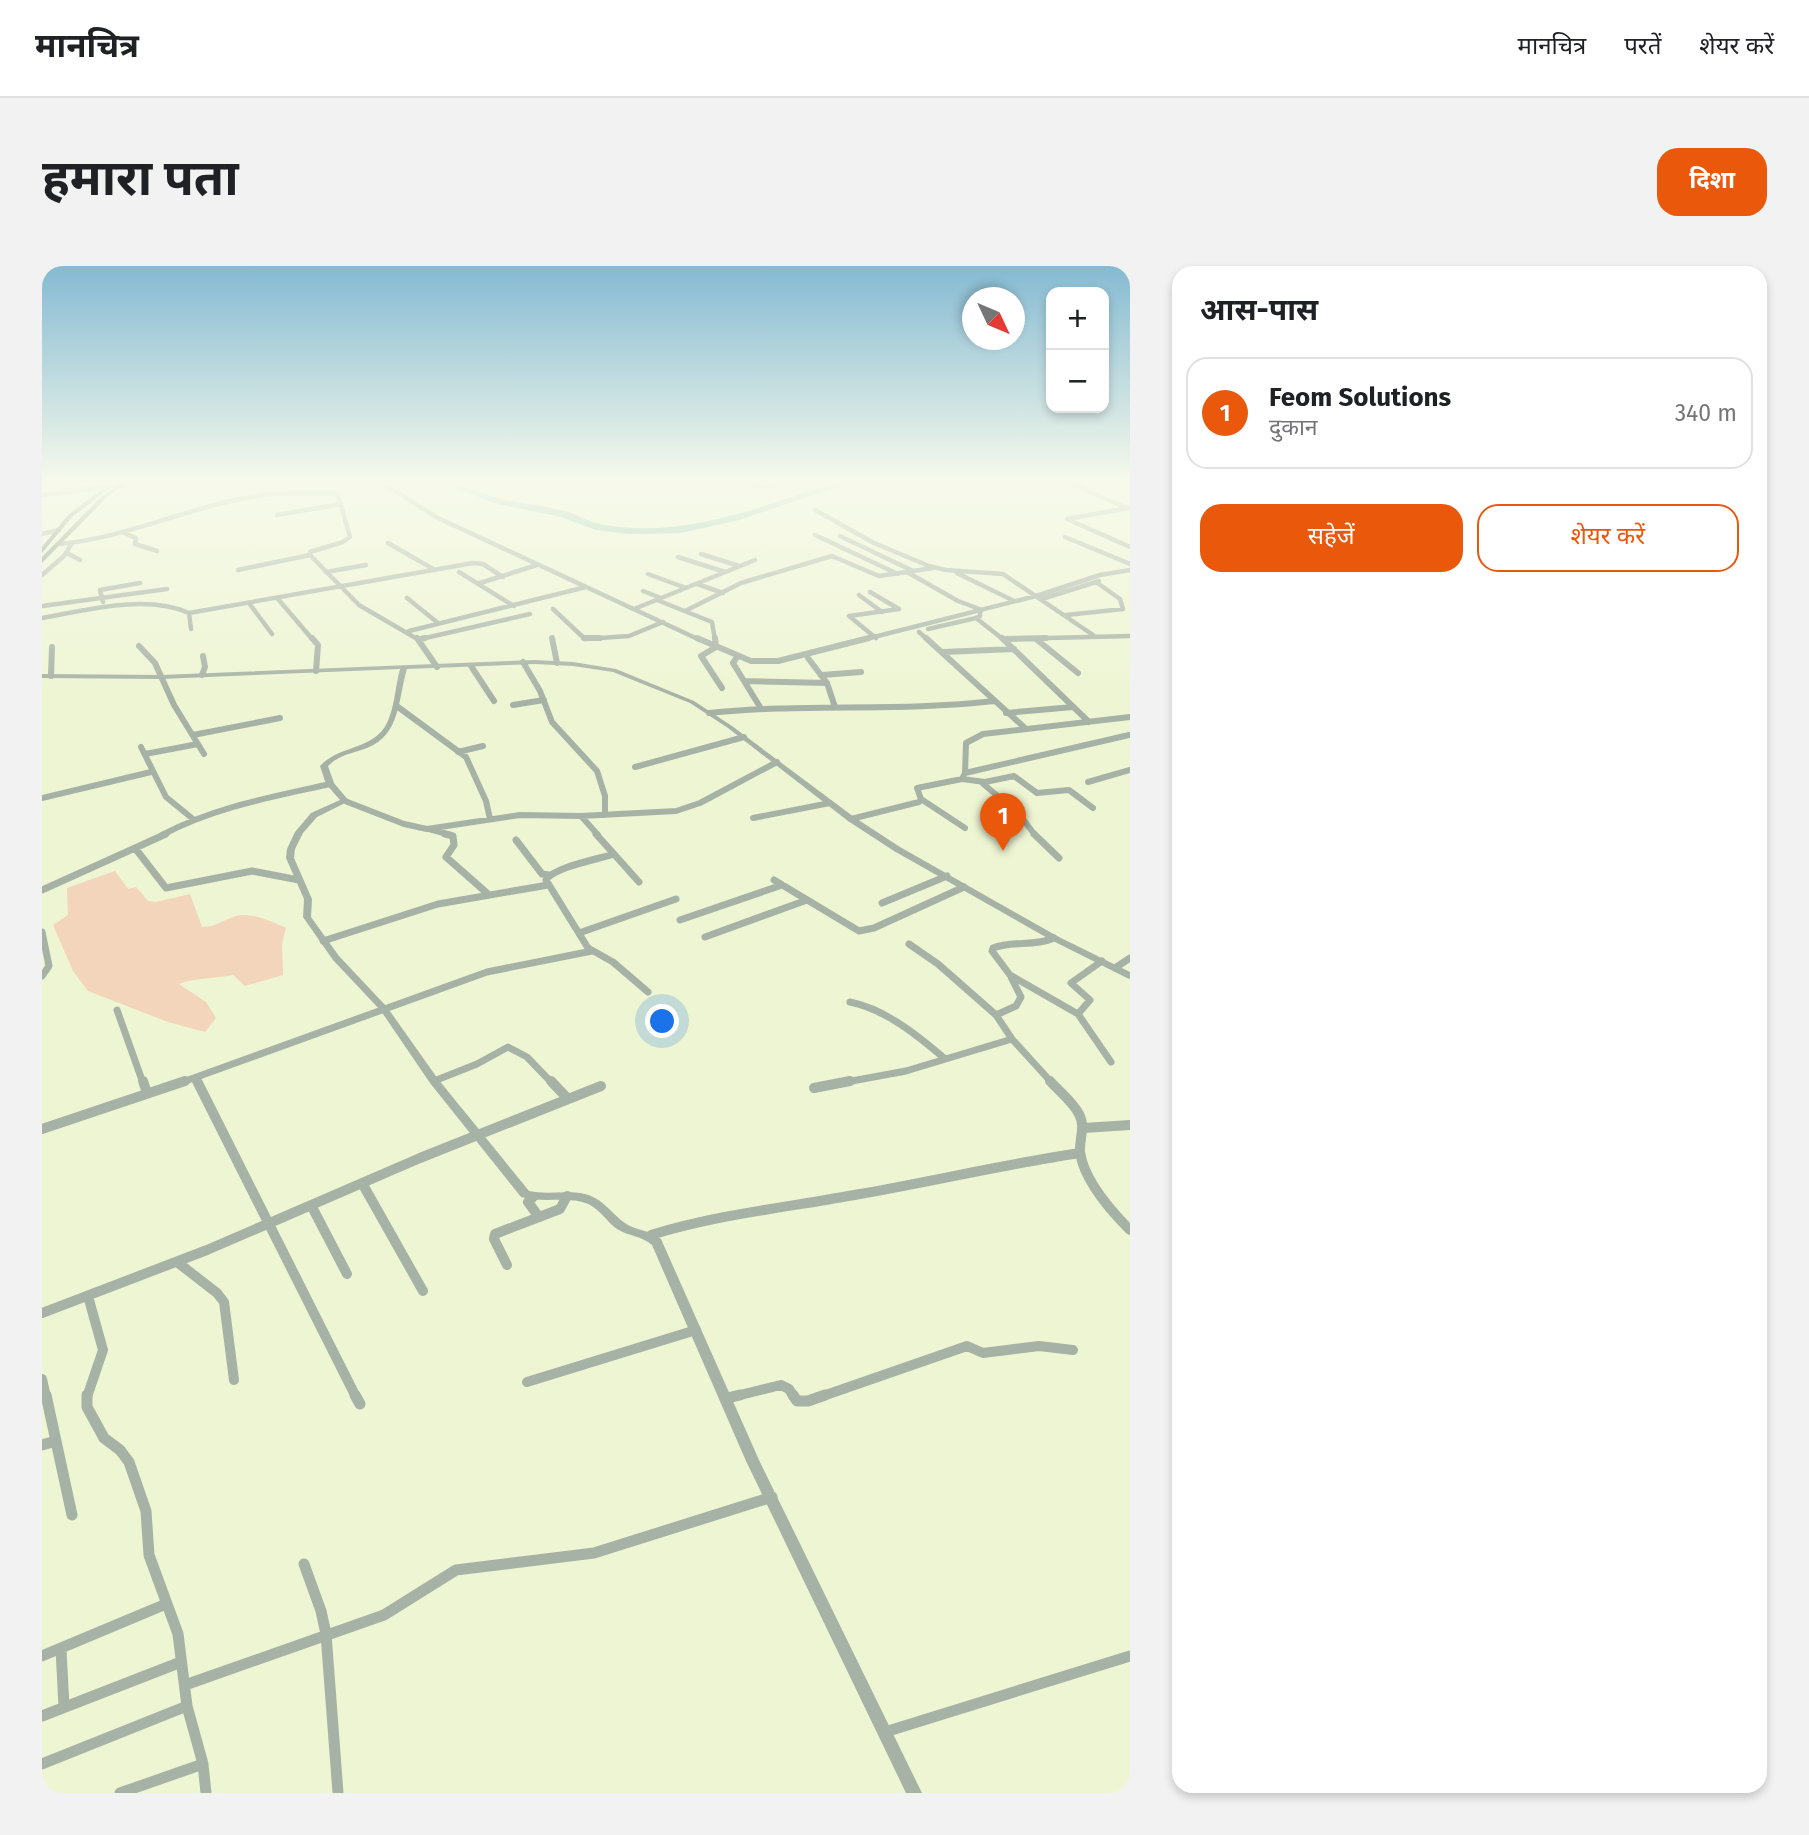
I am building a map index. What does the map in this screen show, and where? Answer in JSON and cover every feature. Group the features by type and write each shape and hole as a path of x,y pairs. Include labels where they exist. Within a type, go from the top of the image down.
{"street":[{"path":"42,575 64,555"},
{"path":"71,555 80,560"},
{"path":"238,569 309,555"},
{"path":"310,555 361,607 421,639 437,667"},
{"path":"409,555 435,570"},
{"path":"516,555 737,657 764,663 876,638 1036,596 1105,574 1130,570"},
{"path":"705,555 739,566"},
{"path":"858,555 898,574"},
{"path":"877,555 958,601 981,610"},
{"path":"905,555 934,567 954,571 996,572 1096,637"},
{"path":"1109,555 1130,564"},
{"path":"685,611 741,583 832,556 879,576 934,567"},
{"path":"678,557 725,572"},
{"path":"634,609 755,560"},
{"path":"42,618 106,609 168,605 180,607 189,613 478,563 503,577"},
{"path":"326,572 366,565"},
{"path":"480,583 537,565"},
{"path":"954,571 1016,601"},
{"path":"459,572 514,606"},
{"path":"648,573 686,588"},
{"path":"1042,600 1096,582 1105,574"},
{"path":"1066,615 1123,609 1120,599 1096,582"},
{"path":"106,609 100,590 140,583"},
{"path":"697,584 723,593"},
{"path":"409,631 586,587"},
{"path":"42,606 167,589"},
{"path":"643,591 712,622 716,647"},
{"path":"870,592 899,609 849,617 876,638"},
{"path":"859,596 882,612"},
{"path":"407,598 438,623"},
{"path":"278,599 318,645 316,671"},
{"path":"249,603 272,634"},
{"path":"553,609 584,639 622,638 663,622"},
{"path":"788,658 808,658 976,618 980,616 981,610"},
{"path":"189,613 191,629"},
{"path":"480,613 493,623"},
{"path":"421,639 530,614"},
{"path":"976,618 1014,649 1089,722"},
{"path":"919,632 1026,729"},
{"path":"1003,639 1130,636"},
{"path":"552,638 557,663"},
{"path":"1036,639 1078,673"},
{"path":"139,646 155,663 204,754"},
{"path":"52,647 47,676 161,677 523,663 600,667 631,675 671,691 709,713 851,819 897,849 1054,938 1130,976"},
{"path":"716,647 701,656 722,688"},
{"path":"943,652 1014,649"},
{"path":"202,675 205,667 203,656"},
{"path":"737,657 733,663 760,706"},
{"path":"808,658 827,683 835,707"},
{"path":"523,663 544,700 545,711 560,735 583,755 602,779 606,794 604,815"},
{"path":"471,666 494,701"},
{"path":"404,668 398,683 398,708 380,738 326,762 324,766 330,784 345,801 404,824 453,836 454,845 446,856 488,894"},
{"path":"822,675 861,673"},
{"path":"745,681 827,683"},
{"path":"513,705 544,700"},
{"path":"709,713 760,706 922,707 994,701"},
{"path":"1006,713 1073,707"},
{"path":"398,708 469,761 490,819"},
{"path":"963,776 964,748 971,740 986,733 1130,717"},
{"path":"193,735 280,719"},
{"path":"1110,720 1129,735"},
{"path":"965,828 921,799 917,790 922,786 1129,735"},
{"path":"635,767 744,737"},
{"path":"194,819 169,802 151,772 143,751 198,744"},
{"path":"458,752 483,746"},
{"path":"428,829 520,815 581,816 688,808 777,762"},
{"path":"1088,782 1130,771"},
{"path":"42,798 151,772"},
{"path":"981,782 1014,775 1037,793 1069,790 1093,808"},
{"path":"963,776 981,782 1019,814 1059,858"},
{"path":"42,891 194,819 233,806 330,784"},
{"path":"851,819 919,802 921,799"},
{"path":"345,801 314,815 299,832 289,858 308,899 307,917 323,941 384,1009 434,1082 480,1135 520,1188 533,1197 586,1198 599,1204 626,1229 651,1235 692,1222 861,1194 998,1165 1080,1153"},
{"path":"753,818 830,803"},
{"path":"581,816 639,882"},
{"path":"516,840 542,874 549,875 614,854"},
{"path":"135,848 166,888 252,871 299,880"},
{"path":"549,875 546,880 548,885 592,951 613,962 648,992"},
{"path":"882,903 947,876"},
{"path":"680,920 778,882 853,929 864,932 964,887"},
{"path":"323,941 438,904 548,885"},
{"path":"579,933 676,899"},
{"path":"705,937 807,900"},
{"path":"42,932 49,966 42,976"},
{"path":"996,1015 1016,1006 1021,998 1010,975 992,951 993,948 1005,944 1038,945 1054,938"},
{"path":"909,944 938,964 996,1015 1012,1039 1052,1086 1074,1106 1084,1128 1080,1153 1086,1168 1130,1230"},
{"path":"42,1129 195,1078 487,972 592,951"},
{"path":"1115,968 1130,958"},
{"path":"1078,1014 1090,1000 1071,983 1072,980 1102,961"},
{"path":"1010,975 1078,1014 1111,1062"},
{"path":"850,1002 864,1003 877,1009 944,1058"},
{"path":"117,1010 148,1093"},
{"path":"814,1088 906,1071 1012,1039"},
{"path":"434,1082 477,1064 508,1047 527,1057 568,1099"},
{"path":"195,1078 360,1404"},
{"path":"42,1313 177,1262 601,1086"},
{"path":"1084,1128 1130,1125"},
{"path":"362,1183 423,1292"},
{"path":"507,1265 494,1239 495,1234 560,1209 567,1196"},
{"path":"533,1197 528,1202 539,1217"},
{"path":"311,1205 347,1274"},
{"path":"651,1235 657,1242 841,1644 914,1793"},
{"path":"177,1262 224,1301 234,1380"},
{"path":"88,1296 103,1350 87,1394 87,1407 104,1438 120,1450 133,1472 146,1511 149,1555 178,1634 187,1706 203,1764 206,1793"},
{"path":"527,1382 696,1330"},
{"path":"727,1398 781,1385 789,1389 797,1401 808,1401 967,1346 983,1353 1040,1346 1073,1350"},
{"path":"42,1379 72,1515"},
{"path":"42,1445 56,1441"},
{"path":"186,1685 384,1615 406,1604 445,1574 456,1570 594,1553 772,1497"},
{"path":"304,1564 326,1634 338,1793"},
{"path":"42,1656 166,1605"},
{"path":"61,1649 64,1707"},
{"path":"885,1732 1130,1656"},
{"path":"42,1716 181,1662"},
{"path":"42,1764 187,1706"},
{"path":"120,1793 203,1764"}],"shaded area":[{"path":"115,871 128,889 136,887 148,901 156,902 190,894 202,927 247,915 286,928 282,943 283,975 245,986 233,975 179,984 206,1002 216,1018 205,1032 168,1022 88,991 73,971 53,925 68,915 67,888"}],"place":[{"name":"Feom Solutions","path":"1003,851"}]}
